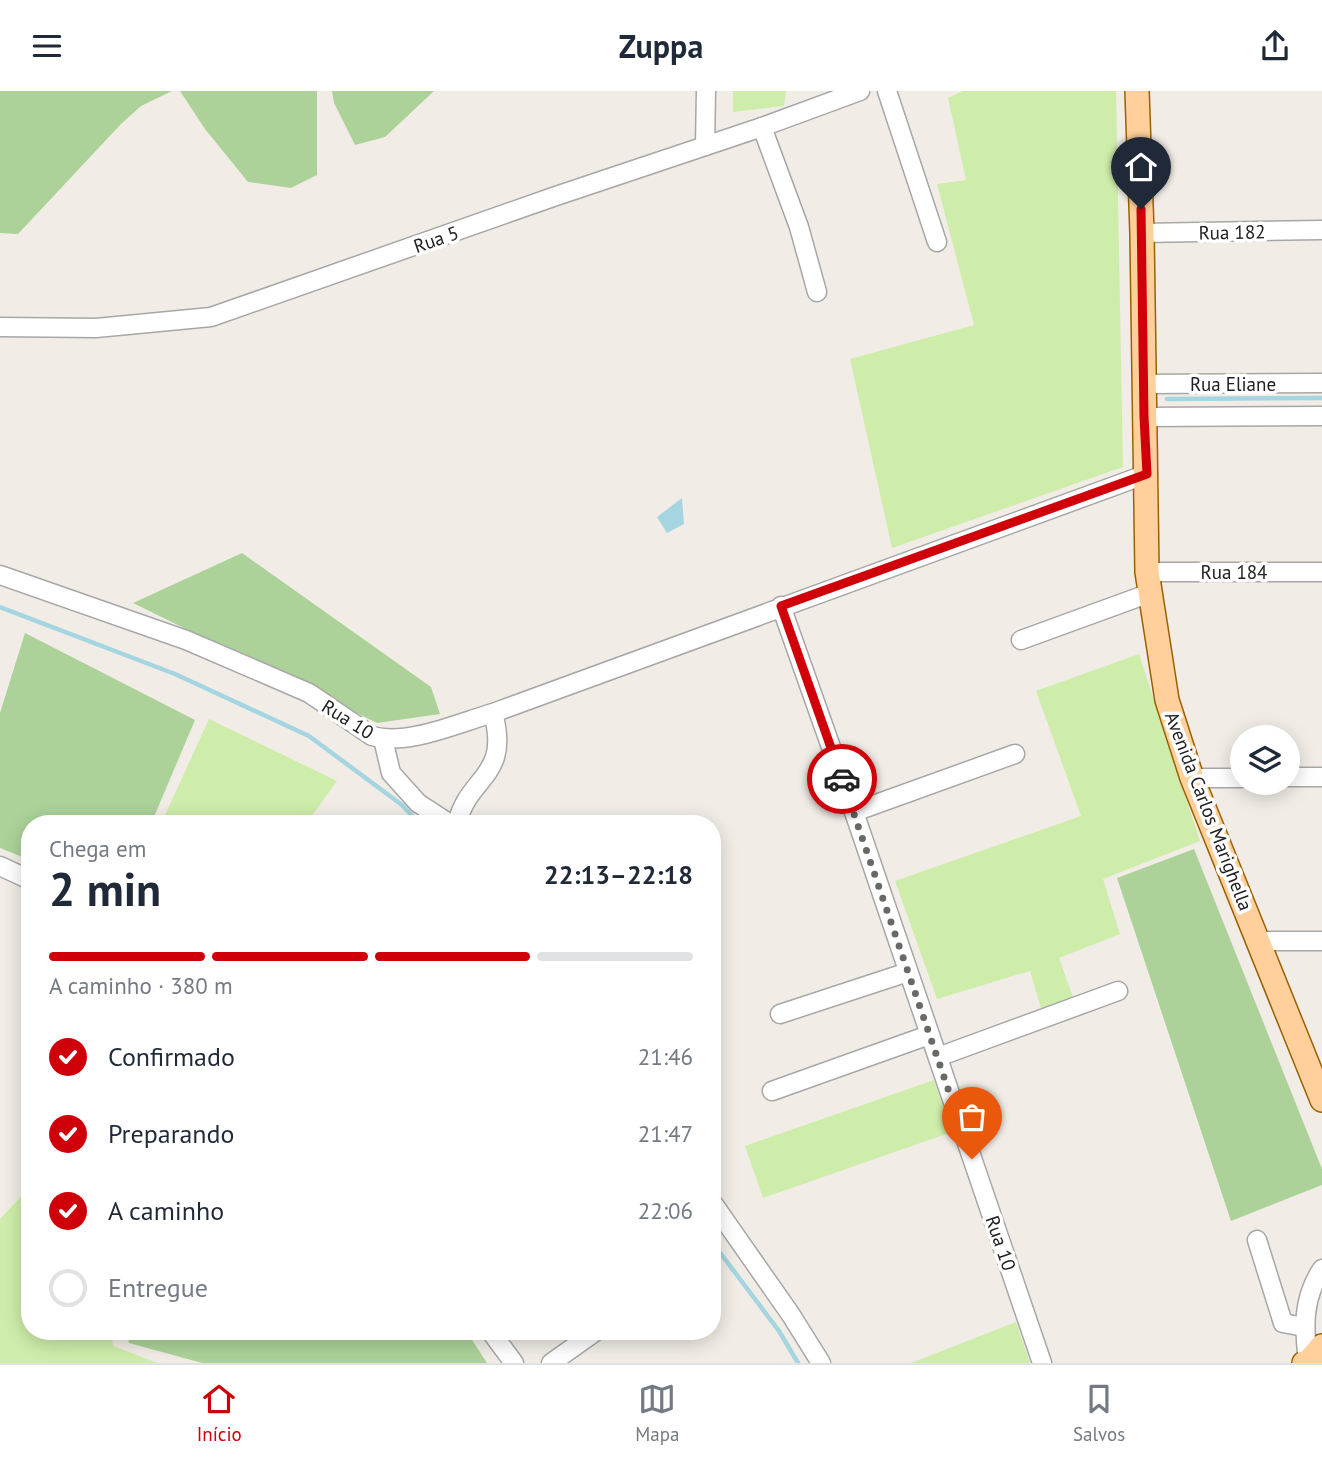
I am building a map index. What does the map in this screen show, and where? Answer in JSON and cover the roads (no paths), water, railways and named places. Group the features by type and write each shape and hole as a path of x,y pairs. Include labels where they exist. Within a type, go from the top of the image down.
{"main road":[{"name":"Avenida Carlos Marighella","path":"1137,91 1149,583 1167,700 1192,778 1322,1100"}],"street":[{"path":"705,146 706,91"},
{"name":"Rua 5","path":"0,327 96,328 211,317 860,91"},
{"path":"887,91 937,243"},
{"path":"762,127 799,227 817,292"},
{"name":"Rua 182","path":"1142,233 1322,230"},
{"name":"Rua Eliane","path":"1143,384 1322,383"},
{"name":"Rua Eliane","path":"1144,417 1322,416"},
{"name":"Rua 10","path":"0,575 186,640 309,693 372,736 402,739 493,713 1147,474"},
{"name":"Rua 184","path":"1149,583 1322,572"},
{"path":"1021,641 1149,583"},
{"name":"Rua 10","path":"781,606 1042,1363"},
{"path":"460,815 463,805 496,757 498,733 493,713"},
{"path":"383,739 391,773 418,803 436,815"},
{"path":"854,812 1015,754"},
{"path":"1300,777 1322,777"},
{"path":"1192,778 1230,778"},
{"path":"0,866 21,876"},
{"path":"1258,941 1322,941"},
{"path":"780,1014 908,972"},
{"path":"938,1056 1118,992"},
{"path":"772,1091 929,1035"},
{"path":"721,1215 821,1363"},
{"path":"1257,1240 1283,1323 1304,1327"},
{"path":"1312,1358 1304,1327 1307,1299 1314,1280 1322,1269"},
{"path":"497,1340 514,1363"},
{"path":"551,1363 584,1340"}],"water":[{"path":"682,498 684,524 667,533 657,517"}],"waterway":[{"path":"1167,399 1322,398"},
{"path":"0,607 175,674 309,736 402,805 411,815"},
{"path":"721,1254 779,1331 798,1363"}]}
